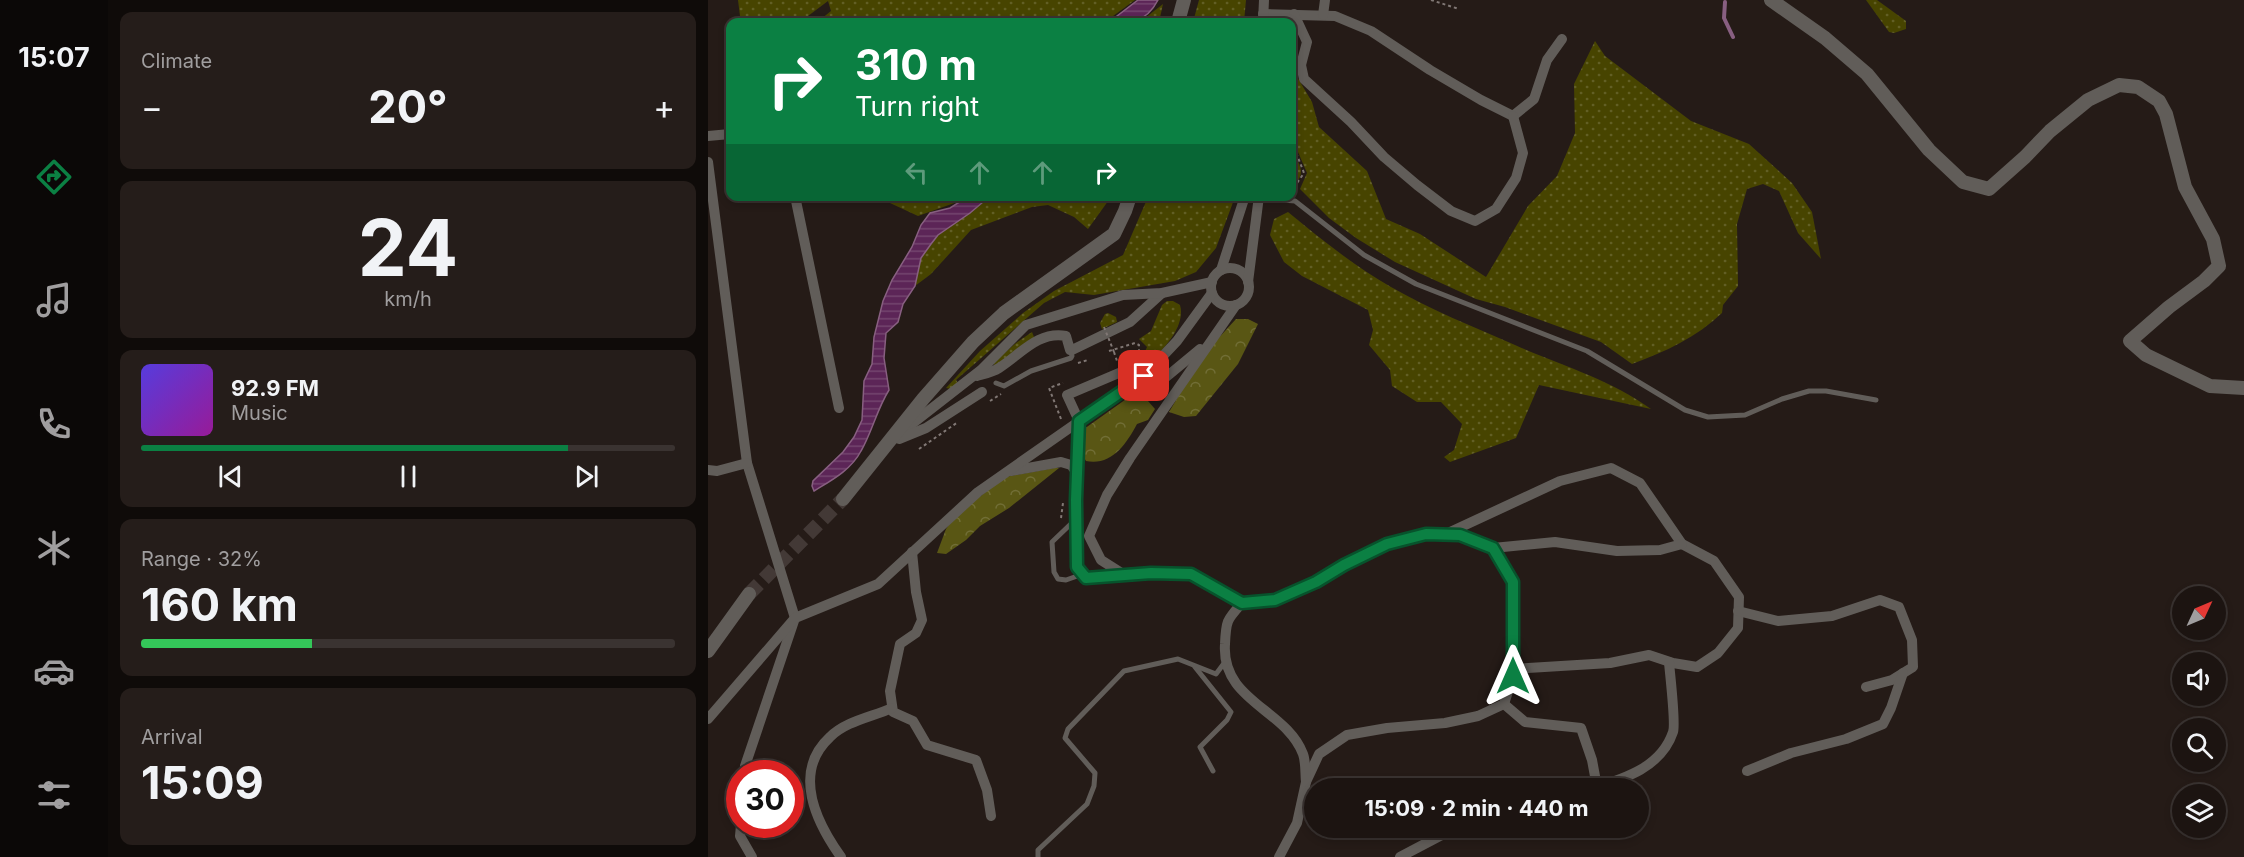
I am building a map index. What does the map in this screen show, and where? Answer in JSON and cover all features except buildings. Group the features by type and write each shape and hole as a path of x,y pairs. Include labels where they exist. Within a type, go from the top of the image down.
{"street":[{"path":"1179,18 1184,0"},
{"path":"1264,0 1263,18 1294,14 1335,16 1371,31 1450,82 1513,116 1523,153 1516,178 1496,209 1475,221 1451,211 1384,157 1351,122 1304,79 1300,65 1307,42 1296,18"},
{"path":"1323,15 1325,0"},
{"path":"1771,0 1825,38 1867,74 1929,150 1963,182 1989,189 2025,157 2050,130 2088,100 2119,85 2138,87 2159,101 2175,141 2185,187 2213,239 2219,266 2204,281 2169,307 2130,341 2146,355 2210,386 2244,388"},
{"path":"1294,14 1296,18"},
{"path":"1513,116 1534,99 1547,60 1562,39"},
{"path":"708,136 726,134"},
{"path":"708,162 747,463 795,618 747,760"},
{"path":"796,201 839,408"},
{"path":"843,499 923,399 973,342 1004,314 1113,234 1128,201"},
{"path":"708,719 795,618 878,584 978,492 1144,376 1177,341 1212,287 1221,270 1243,201"},
{"path":"1123,575 1101,560 1089,536 1107,495 1224,322 1236,305 1246,297 1258,201"},
{"path":"1221,270 1227,268 1239,270 1248,282"},
{"path":"890,442 970,378 1026,325 1123,295 1212,287"},
{"path":"1212,287 1218,302 1224,305 1236,305"},
{"path":"970,378 998,369 1039,339 1056,334 1065,336 1070,350 1130,322 1162,293"},
{"path":"1122,366 1132,383 1148,386 1165,378 1204,346 1224,322"},
{"path":"1155,364 1122,366 1102,380 1067,395 1079,421 1077,567 1086,578 1191,574 1242,603 1275,600 1316,582 1387,544 1426,534 1460,535 1493,548 1555,542 1617,551 1660,550 1682,544"},
{"path":"1102,380 1111,398"},
{"path":"890,442 926,428 982,392"},
{"path":"1007,471 1061,462 1071,465 1077,473"},
{"path":"708,470 717,471 747,463"},
{"path":"1445,535 1560,481 1611,468 1640,483 1682,544 1714,561 1739,597 1738,628 1718,653 1697,667 1669,662 1649,655 1610,663 1513,669"},
{"path":"1493,548 1513,582 1513,669 1504,704"},
{"path":"912,552 916,592 922,620 916,633 900,644 890,691 893,712 913,721 927,745 976,760 987,790 991,816"},
{"path":"708,651 749,594"},
{"path":"1738,611 1778,621 1832,616 1880,600 1899,607 1912,640 1913,667 1892,680 1866,687"},
{"path":"1242,603 1226,621 1225,662 1234,682 1292,736 1303,754 1306,778"},
{"path":"1626,778 1658,758 1674,731 1669,662"},
{"path":"1747,771 1791,753 1846,739 1883,724 1903,673"},
{"path":"1504,704 1525,722 1581,728 1592,760 1593,778"},
{"path":"1308,778 1319,754 1347,735 1387,728 1445,723 1478,716 1504,704"},
{"path":"841,857 827,838 812,803 810,775 815,755 830,736 848,724 892,708"},
{"path":"1279,857 1297,824 1304,791"},
{"path":"741,838 752,857"},
{"path":"1400,857 1436,838"}],"lane":[{"path":"1295,201 1364,255 1416,284 1587,351 1685,410 1708,417 1745,415 1782,399 1809,391 1826,391 1876,400"},
{"path":"996,383 1004,386 1030,371 1071,358 1070,350"},
{"path":"1076,519 1052,542 1054,572 1058,579 1066,580 1083,574"},
{"path":"1038,857 1038,850 1086,804 1094,786 1095,773 1065,738 1068,729 1124,671 1178,659 1216,674 1225,662"},
{"path":"1194,666 1231,712 1227,720 1200,747 1213,771"}],"path":[{"path":"1431,0 1459,9"},
{"path":"1296,152 1304,173 1297,183"},
{"path":"1104,327 1122,366"},
{"path":"919,449 963,419"}],"shaded area":[{"path":"738,0 1135,0 1110,18 822,18 831,11 828,1 805,18 741,18"},
{"path":"1138,0 1158,0 1142,18 1114,18"},
{"path":"1199,0 1246,0 1244,18 1194,18"},
{"path":"1866,0 1877,0 1906,21 1906,29 1894,33 1889,32"},
{"path":"1163,4 1160,18 1145,18"},
{"path":"1595,41 1605,56 1691,121 1749,144 1792,183 1812,212 1821,259 1798,233 1779,191 1763,184 1747,189 1737,224 1738,286 1723,305 1722,313 1680,343 1632,364 1601,342 1505,307 1476,299 1395,262 1329,218 1300,189 1307,173 1296,147 1296,75 1312,102 1319,127 1367,171 1386,219 1420,234 1486,277 1528,206 1557,176 1575,133 1574,84"},
{"path":"1296,157 1301,169 1298,180 1296,180"},
{"path":"886,201 960,201 918,216"},
{"path":"961,201 984,201 938,235 921,258 915,286 903,304 898,322 886,333 884,358 889,390 865,444 857,458 846,469 814,491 813,481 843,452 854,437 862,420 864,381 872,364 874,337 883,301 892,280 912,247 921,225 930,213 950,208"},
{"path":"984,201 1108,201 1088,229 1074,217 1048,205 1032,207 971,230 931,274 915,286 921,257 942,232"},
{"path":"1146,201 1234,201 1216,248 1196,272 1175,281 1094,295 1065,292 1044,303 956,380 958,383 951,389 946,388 980,351 1023,313 1054,291 1123,255"},
{"path":"1288,212 1351,261 1406,295 1468,325 1602,381 1651,409 1539,385 1516,438 1450,462 1444,457 1454,450 1462,424 1441,402 1417,402 1392,386 1390,370 1369,345 1373,330 1368,310 1302,276 1284,262 1270,235 1274,219"},
{"path":"1167,301 1180,305 1180,320 1173,336 1162,350 1151,361 1146,360 1143,356 1147,347 1139,339 1151,331 1162,305"},
{"path":"1108,313 1116,317 1117,322 1102,329 1100,323"},
{"path":"1032,332 1034,337 995,366 993,363"}],"green space":[{"path":"1236,319 1248,319 1258,324 1238,364 1196,416 1184,417 1169,412 1202,356"},
{"path":"1129,397 1148,401 1155,409 1148,420 1137,424 1117,452 1103,460 1086,461 1081,452 1084,429"},
{"path":"1059,468 1009,508 980,526 966,540 946,554 937,553 946,529 955,516 1005,477"}],"waterway":[{"path":"1725,2 1724,18 1733,37"}],"tunnel":[{"path":"749,594 843,499"}],"route":[{"path":"1144,376 1079,421 1076,500 1077,567 1086,578 1151,573 1191,574 1242,603 1275,600 1316,582 1387,544 1426,534 1460,535 1493,548 1513,582 1513,676"}]}
